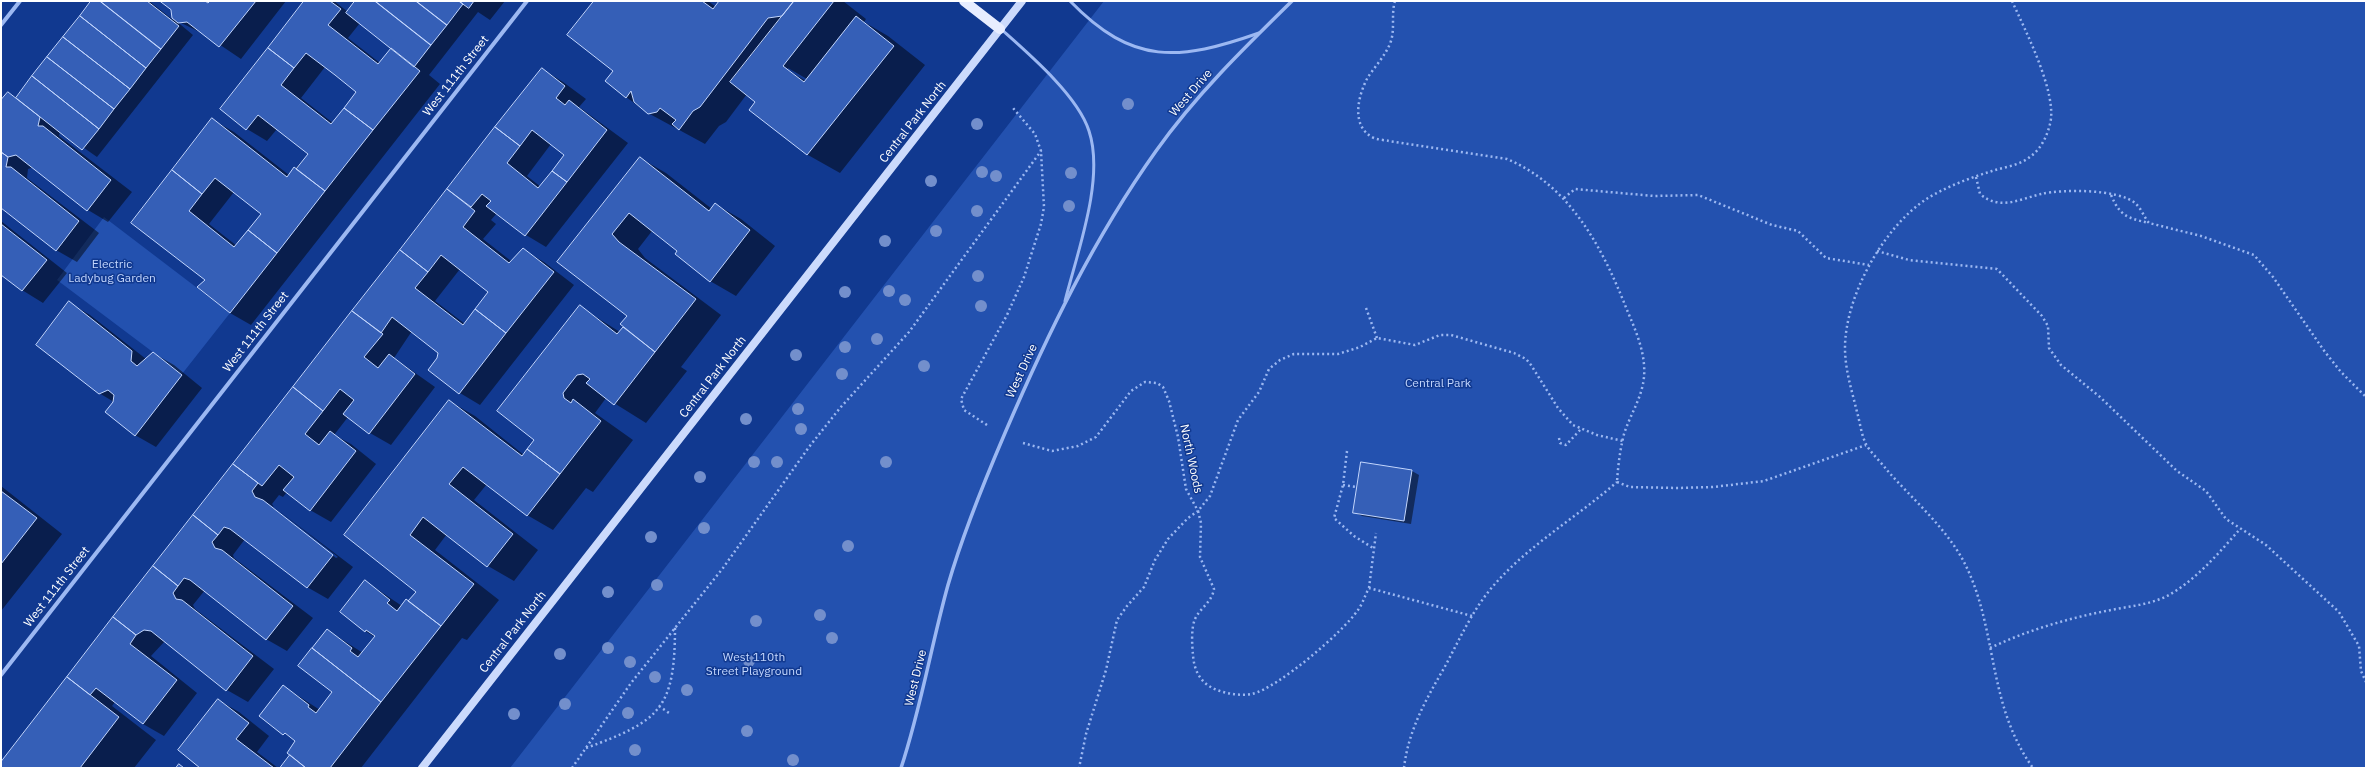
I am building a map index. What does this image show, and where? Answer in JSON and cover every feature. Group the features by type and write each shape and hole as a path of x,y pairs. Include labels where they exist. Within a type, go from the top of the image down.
{"main road":[{"path":"964,1 1000,29"},
{"name":"Central Park North","path":"422,768 1022,1"}],"street":[{"path":"1,25 20,1"},
{"name":"West 111th Street","path":"1,675 527,1"},
{"name":"West Drive","path":"901,768 915,721 948,585 962,542 1019,399 1064,305 1106,228 1157,150 1184,116 1260,32 1292,1"}],"lane":[{"path":"1070,1 1101,30 1131,46 1146,50 1182,53 1203,50 1260,32"},
{"path":"1000,29 1059,86 1076,107 1089,130 1094,160 1092,190 1064,305"}],"path":[{"path":"1396,1 1392,39 1385,53 1369,77 1359,104 1358,119 1373,137 1389,141 1507,158 1540,176 1564,198 1586,227 1616,280 1642,350 1644,377 1642,390 1623,441 1617,482 1521,559 1494,584 1472,616 1422,709 1412,732 1404,768"},
{"path":"2012,1 2043,76 2051,109 2051,123 2041,145 2033,155 2025,161 1976,176 1947,188 1916,206 1892,232 1869,265 1856,295 1845,347 1849,384 1866,444 1936,524 1966,565 1981,611 2006,718 2014,737 2033,768"},
{"path":"989,426 964,410 961,399 1007,315 1024,277 1037,242 1044,207 1041,151 1035,134 1012,108"},
{"path":"573,767 585,748 675,627 723,568 809,447 840,408 908,332 1041,151"},
{"path":"1976,176 1980,194 1994,203 2013,203 2056,192 2111,194 2136,203 2149,223"},
{"path":"1564,198 1575,189 1654,196 1698,195 1772,225 1798,231 1826,258 1869,265"},
{"path":"2111,194 2117,209 2128,218 2201,236 2254,255 2273,277 2329,357 2366,397"},
{"path":"1877,252 1909,260 1997,269 2042,316 2048,326 2049,348 2061,365 2100,397 2177,471 2206,491 2226,519 2266,545 2339,612 2360,646 2360,667 2366,682"},
{"path":"1366,308 1377,338"},
{"path":"1376,533 1369,588 1363,602 1353,617 1279,681 1266,689 1245,695 1228,693 1210,687 1197,673 1193,655 1194,621 1209,601 1214,589 1200,557 1201,523 1198,511 1210,496 1238,420 1259,392 1269,369 1280,360 1294,354 1338,354 1360,348 1377,338 1415,345 1440,334 1474,340 1518,354 1531,365 1566,418 1581,429 1623,441"},
{"name":"North Woods","path":"1023,443 1052,452 1078,446 1096,437 1131,391 1145,382 1157,383 1163,387 1169,401 1178,437 1186,489 1198,511 1188,518 1168,539 1155,560 1144,587 1127,606 1118,620 1104,677 1086,734 1079,768"},
{"path":"1559,438 1560,443 1566,445 1581,429"},
{"path":"1617,482 1630,487 1677,488 1713,487 1764,481 1866,444"},
{"path":"1347,451 1343,485 1334,518 1354,536 1373,548"},
{"path":"1343,485 1357,487"},
{"path":"1990,648 2012,638 2060,622 2136,606 2165,597 2195,576 2240,528"},
{"path":"1369,588 1472,616"},
{"path":"585,748 628,732 644,722 659,706 670,690 674,672 675,627"},
{"path":"659,706 669,713"}],"green space":[{"name":"Central Park","path":"1104,1 2366,1 2366,768 510,768"},
{"name":"Electric Ladybug Garden","path":"104,217 230,313 182,374 57,280"}],"building":[{"path":"91,1 100,1 161,49 146,68 80,16"},
{"path":"100,1 147,1 179,26 161,49"},
{"path":"160,1 205,1 208,3 210,1 256,1 219,47 187,22 178,23 172,18 171,10"},
{"path":"304,1 330,1 341,9 328,25 378,64 391,48 420,71 373,130 344,108 356,92 335,75 306,53 294,68 268,48"},
{"path":"355,1 375,1 431,45 414,67 346,13"},
{"path":"375,1 416,1 447,25 431,45"},
{"path":"416,1 459,1 463,4 447,25"},
{"path":"459,1 474,1 469,8"},
{"path":"594,1 702,1 713,9 719,1 794,1 782,16 768,18 700,107 693,111 679,130 672,124 676,120 660,108 657,112 648,114 634,102 631,91 626,98 605,81 613,71 567,35"},
{"path":"794,1 834,1 783,66 804,82 856,16 894,46 807,155 749,110 755,102 730,82"},
{"path":"80,16 146,68 130,89 63,37"},
{"path":"63,37 130,89 114,109 47,57"},
{"path":"268,48 294,68 281,85 331,124 344,108 373,130 325,191 296,169 308,154 258,115 246,130 220,109"},
{"path":"47,57 114,109 99,129 32,76"},
{"path":"542,68 565,86 556,98 565,105 569,100 607,130 567,182 552,171 564,155 532,130 520,146 495,127"},
{"path":"32,76 99,129 82,150 16,98"},
{"path":"8,92 40,117 38,126 43,126 111,180 87,211 16,155 8,157 1,152 1,100"},
{"path":"212,118 287,177 294,167 325,191 277,253 248,230 261,214 215,178 202,194 172,170"},
{"path":"495,127 520,146 507,163 538,188 552,171 567,182 525,236 486,206 491,201 482,194 471,207 447,189"},
{"path":"1,152 8,157 6,167 11,167 79,221 56,251 1,208"},
{"path":"640,157 709,211 715,203 750,230 710,282 675,254 677,251 629,213 612,234 619,242 696,299 655,352 620,324 627,316 557,262"},
{"path":"172,170 202,194 189,211 234,247 248,230 277,253 230,313 197,287 205,280 131,223"},
{"path":"447,189 475,211 463,227 509,263 523,248 554,272 506,333 475,309 488,292 441,255 428,272 400,250"},
{"path":"1,224 47,260 22,291 1,275"},
{"path":"400,250 428,272 415,288 463,325 475,309 506,333 459,394 428,370 437,358 438,353 392,317 381,333 352,311"},
{"path":"69,301 132,351 131,361 137,366 153,352 182,375 135,436 105,412 113,402 114,395 108,390 99,394 36,345"},
{"path":"580,305 617,334 623,327 655,352 614,405 586,383 590,379 583,374 577,375 563,393 564,398 571,403 573,399 601,421 560,474 527,449 534,440 497,411"},
{"path":"352,311 383,334 364,357 378,368 389,354 415,374 369,434 343,414 354,400 340,389 323,411 293,387"},
{"path":"293,387 323,411 305,434 319,445 330,431 356,451 310,511 283,490 294,477 279,465 262,486 233,464"},
{"path":"449,400 522,456 527,449 560,474 527,516 463,467 449,484 513,534 487,567 423,517 410,535 474,584 441,626 408,601 416,592 344,535"},
{"path":"1361,462 1412,470 1404,521 1353,513"},
{"path":"233,464 258,483 252,491 255,497 263,500 333,555 307,588 230,529 224,527 218,535 193,515"},
{"path":"1,491 37,518 1,564"},
{"path":"193,515 218,535 212,542 215,548 222,550 293,606 266,640 190,580 184,578 178,586 153,566"},
{"path":"153,566 178,586 173,593 176,599 182,600 253,656 226,691 151,631 144,630 136,635 113,617"},
{"path":"365,580 390,600 387,603 397,611 406,599 441,626 381,702 312,648 327,629 352,648 350,651 358,657 375,636 366,630 365,632 340,612"},
{"path":"113,617 136,635 130,644 177,680 143,724 96,688 90,695 67,677"},
{"path":"312,648 381,702 330,768 306,768 287,753 295,741 285,733 283,735 259,716 283,685 309,705 308,707 316,713 332,692 298,666"},
{"path":"67,677 119,717 80,768 1,768 1,762"},
{"path":"218,699 249,723 236,739 274,768 200,768 178,750"},
{"path":"290,755 306,768 280,768"},
{"path":"179,764 184,768 176,768"}],"park label":[{"name":"West 110th Street Playground","path":"754,665"}]}
